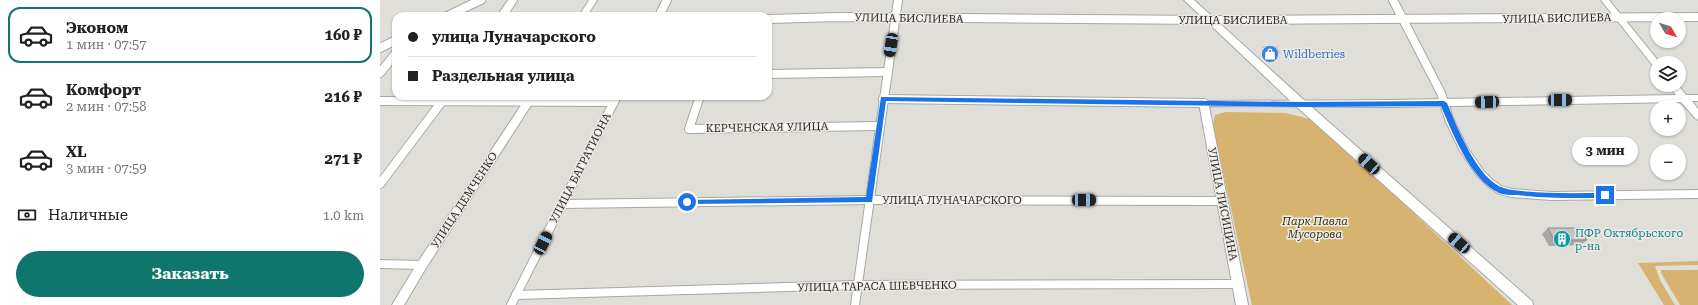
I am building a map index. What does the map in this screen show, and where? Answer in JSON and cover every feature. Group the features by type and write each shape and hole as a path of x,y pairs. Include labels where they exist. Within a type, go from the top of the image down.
{"main road":[{"path":"1189,0 1302,105 1527,305"}],"street":[{"path":"456,12 481,0"},
{"path":"505,12 513,0"},
{"path":"586,12 593,0"},
{"path":"661,12 667,0"},
{"path":"855,305 898,0"},
{"path":"1392,0 1441,93 1455,130 1469,157 1482,176 1502,191 1542,196 1698,194"},
{"path":"1605,0 1650,56"},
{"name":"УЛИЦА БИСЛИЕВА","path":"772,19 895,18 1210,20 1698,17"},
{"path":"380,48 392,42"},
{"path":"380,73 392,58"},
{"path":"772,74 887,72"},
{"path":"1679,92 1698,116"},
{"path":"883,99 1302,105 1698,98"},
{"path":"380,101 412,100"},
{"path":"380,184 443,100"},
{"name":"УЛИЦА ДЕМЧЕНКО","path":"398,305 422,265 529,100"},
{"name":"УЛИЦА БАГРАТИОНА","path":"511,305 615,100"},
{"name":"КЕРЧЕНСКАЯ УЛИЦА","path":"699,100 688,129 880,126"},
{"name":"УЛИЦА ЛИСИЦИНА","path":"1204,103 1242,305"},
{"name":"УЛИЦА ЛУНАЧАРСКОГО","path":"563,204 869,200 1222,201"},
{"path":"380,264 422,265"},
{"name":"УЛИЦА ТАРАСА ШЕВЧЕНКО","path":"516,295 857,285 1238,284"}],"green space":[{"name":"Парк Павла Мусорова","path":"1226,112 1285,113 1314,120 1512,305 1252,305 1213,126 1215,115"},
{"path":"1698,261 1698,265 1655,266 1660,280 1675,305 1664,305 1638,263"},
{"path":"1661,270 1698,270 1698,305 1680,305 1661,273"}],"building":[{"path":"1264,47 1276,47 1279,53 1266,54"},
{"path":"1548,228 1580,228 1587,240 1554,240"}],"place":[{"name":"Wildberries","path":"1270,54"},
{"name":"ПФР Октябрьского р-на","path":"1562,239"}],"route":[{"path":"687,202 869,200 883,99 1302,105 1444,103 1455,130 1469,157 1482,176 1502,191 1542,196 1605,195"}]}
